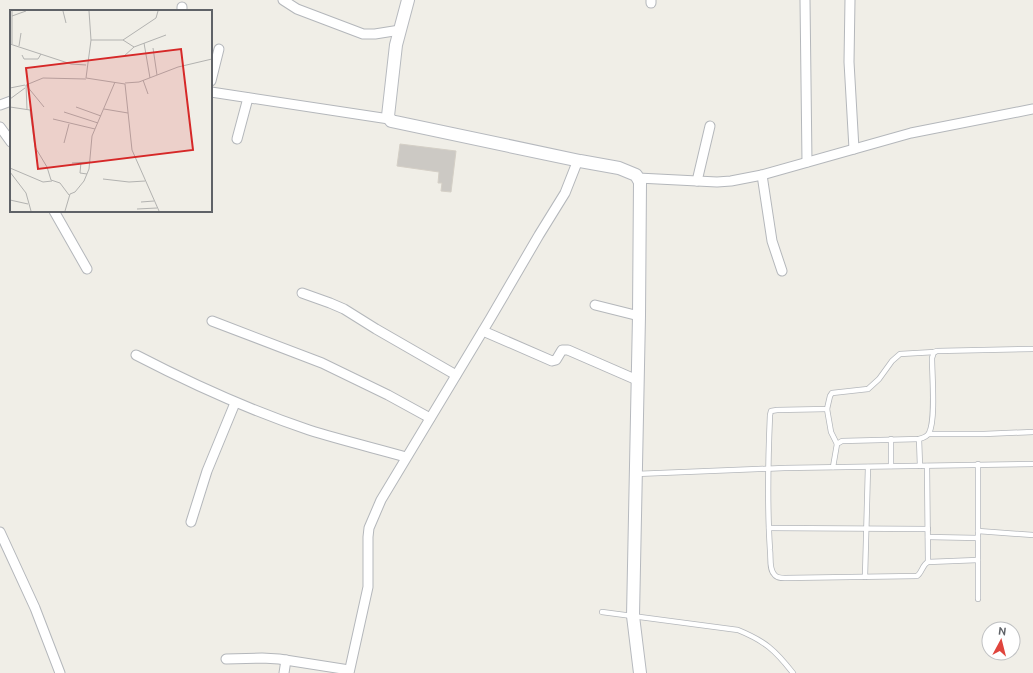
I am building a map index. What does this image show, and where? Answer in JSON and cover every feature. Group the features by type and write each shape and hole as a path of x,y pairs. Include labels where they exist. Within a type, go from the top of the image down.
{"main road":[{"path":"408,0 396,45 388,119 393,122 619,168 636,175 638,178 641,187 633,616 640,673"}],"street":[{"path":"283,0 297,10 363,34 375,34 400,30"},
{"path":"805,0 807,162"},
{"path":"850,0 849,62 854,149"},
{"path":"212,76 219,49"},
{"path":"212,92 388,119"},
{"path":"238,139 248,98"},
{"path":"0,105 10,101"},
{"path":"638,178 731,181 762,175 911,133 1033,109"},
{"path":"697,181 710,126"},
{"path":"0,127 10,141"},
{"path":"226,659 262,658 286,660 349,672 368,587 367,549 369,528 381,500 539,235 566,193 578,160"},
{"path":"762,175 772,241 782,271"},
{"path":"55,212 87,269"},
{"path":"302,293 344,309 456,375"},
{"path":"595,305 639,316"},
{"path":"212,321 335,369 430,418"},
{"path":"483,331 552,360 556,360 562,350 568,350 637,380"},
{"path":"136,355 236,403 311,430 406,457"},
{"path":"190,522 207,471 236,403"},
{"path":"0,532 38,615 60,673"},
{"path":"284,673 286,660"}],"lane":[{"path":"833,467 837,444 831,432 827,409 832,393 868,389 879,379 892,361 900,354 1033,349"},
{"path":"837,444 848,440 919,439 928,434 931,428 932,358 935,352"},
{"path":"827,409 777,410 771,412 770,415 768,470 769,528 771,568 774,574 778,577 919,576 925,564 928,562 978,560"},
{"path":"928,434 1033,432"},
{"path":"892,439 892,466"},
{"path":"919,439 920,466"},
{"path":"978,464 978,599"},
{"path":"636,474 833,467 1033,464"},
{"path":"927,466 928,562"},
{"path":"865,577 868,467"},
{"path":"769,528 928,529"},
{"path":"978,532 1033,535"},
{"path":"928,537 978,538"},
{"path":"602,612 738,630 750,634 766,644 780,656 793,673"}],"building":[{"path":"400,144 456,151 451,192 441,191 442,183 438,183 439,172 397,166"}]}
